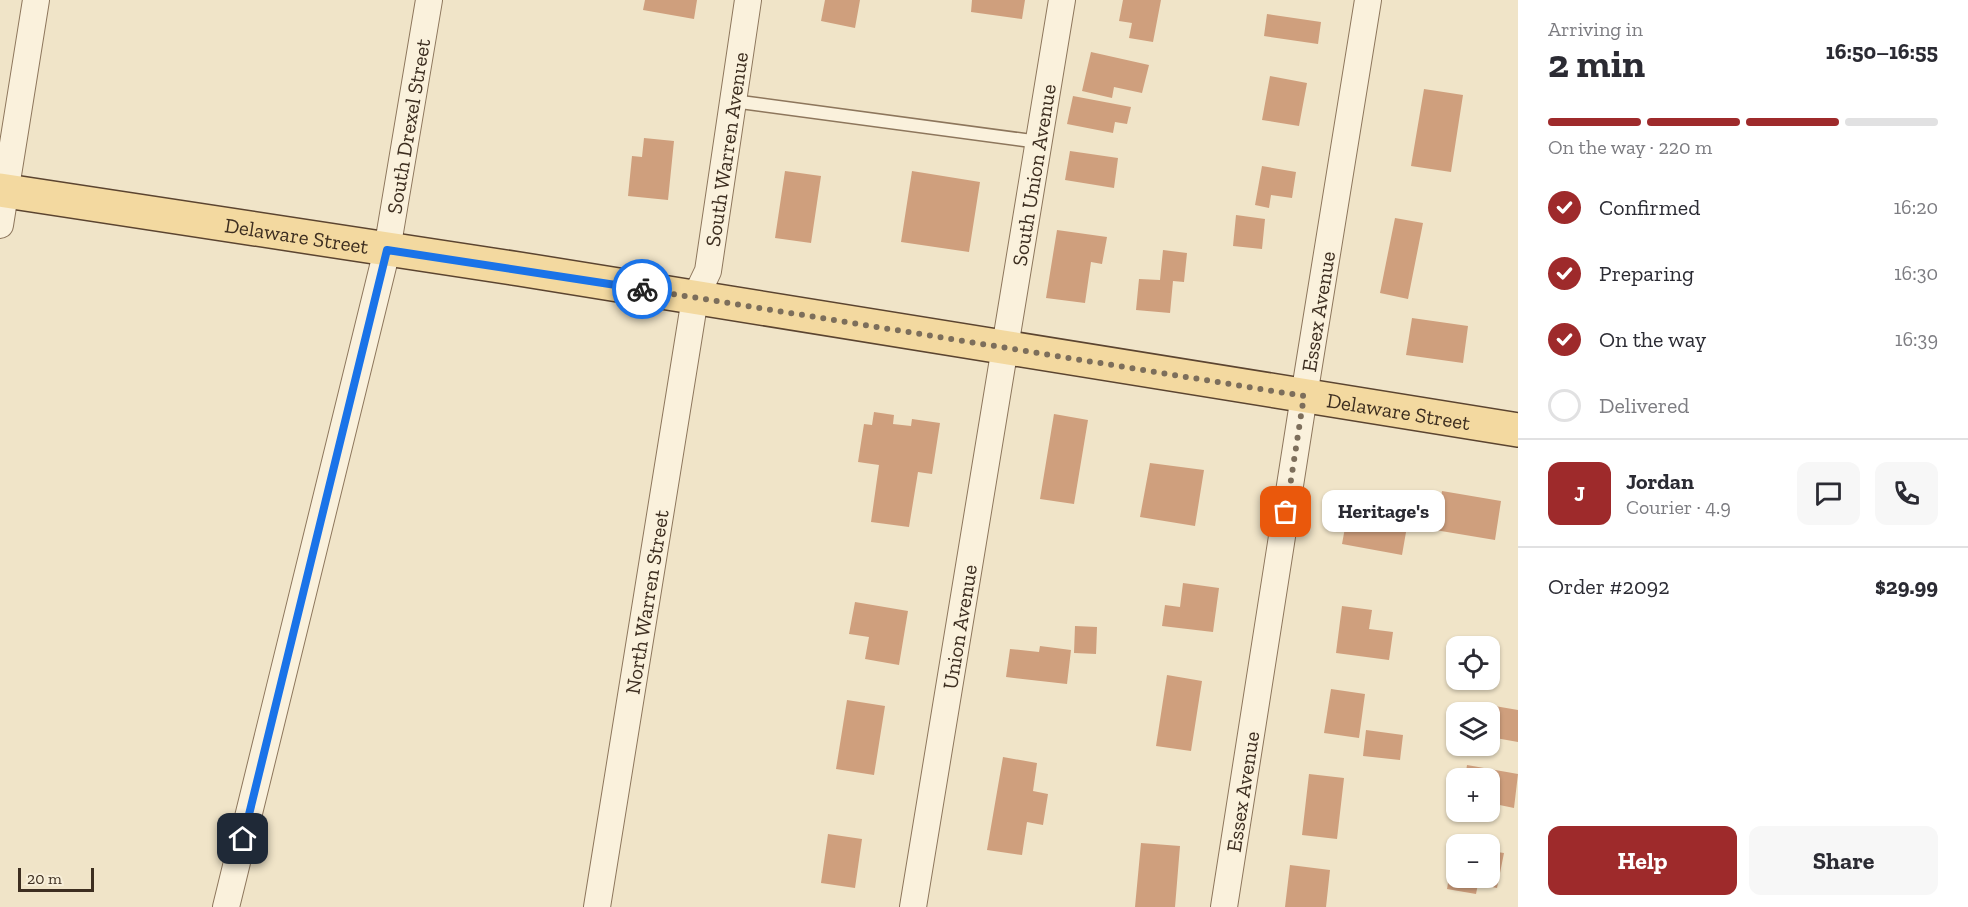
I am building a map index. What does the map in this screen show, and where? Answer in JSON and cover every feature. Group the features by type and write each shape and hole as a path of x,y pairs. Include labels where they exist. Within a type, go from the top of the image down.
{"main road":[{"name":"Delaware Street","path":"3,190 1518,430"}],"street":[{"path":"0,225 3,190 36,0"},
{"name":"South Drexel Street","path":"226,907 387,250 429,0"},
{"name":"South Warren Avenue","path":"695,298 708,271 748,0"},
{"name":"South Union Avenue","path":"1005,349 1062,0"},
{"name":"Essex Avenue","path":"1224,907 1368,0"},
{"name":"North Warren Street","path":"597,907 695,298"},
{"name":"Union Avenue","path":"913,907 1005,349"}],"lane":[{"path":"733,101 1039,142"}],"building":[{"path":"645,0 697,0 694,19 643,10"},
{"path":"825,0 860,0 855,28 821,21"},
{"path":"972,0 1025,0 1022,19 971,12"},
{"path":"1123,0 1161,0 1153,42 1129,38 1132,23 1119,21"},
{"path":"1267,14 1321,22 1318,44 1264,36"},
{"path":"1091,52 1149,65 1142,93 1114,87 1112,98 1082,91"},
{"path":"1270,76 1307,83 1299,126 1262,120"},
{"path":"1424,89 1463,95 1451,172 1411,166"},
{"path":"1073,96 1131,107 1127,124 1115,122 1113,133 1067,124"},
{"path":"644,138 674,141 668,200 628,196 632,156 642,157"},
{"path":"1070,151 1118,158 1114,188 1065,180"},
{"path":"1262,166 1296,172 1292,198 1271,195 1269,208 1255,205"},
{"path":"785,171 821,176 811,243 775,238"},
{"path":"912,171 980,182 969,252 901,242"},
{"path":"1236,215 1265,219 1262,249 1233,246"},
{"path":"1395,218 1423,223 1408,299 1380,293"},
{"path":"1057,230 1107,237 1102,264 1091,262 1085,303 1046,298"},
{"path":"1163,250 1187,253 1184,282 1173,281 1170,313 1136,310 1139,279 1160,280"},
{"path":"1412,318 1468,326 1463,363 1406,355"},
{"path":"874,412 894,415 893,424 911,426 912,419 940,423 932,474 918,472 909,527 871,522 879,465 858,462 864,424 872,425"},
{"path":"1054,414 1088,420 1074,504 1040,499"},
{"path":"1150,463 1204,470 1195,526 1140,517"},
{"path":"1442,491 1501,501 1495,540 1435,530"},
{"path":"1385,493 1412,498 1402,555 1342,544 1347,517 1380,522"},
{"path":"1183,583 1219,588 1213,632 1162,626 1165,605 1180,607"},
{"path":"855,602 908,611 899,665 865,659 869,637 849,634"},
{"path":"1342,606 1372,610 1369,629 1393,632 1389,660 1336,653"},
{"path":"1075,626 1097,627 1096,654 1074,653"},
{"path":"1040,646 1071,650 1067,684 1006,677 1010,649 1039,652"},
{"path":"1167,675 1202,681 1191,751 1156,746"},
{"path":"1331,689 1365,694 1359,738 1324,733"},
{"path":"847,700 885,706 874,775 836,769"},
{"path":"1500,707 1518,710 1518,742 1500,739"},
{"path":"1366,730 1403,735 1400,760 1363,756"},
{"path":"1003,757 1037,763 1033,791 1048,794 1043,825 1027,822 1022,855 987,850"},
{"path":"1467,765 1484,768 1467,768"},
{"path":"1500,771 1518,774 1514,808 1500,805"},
{"path":"1309,774 1344,778 1337,839 1302,835"},
{"path":"828,834 862,839 855,888 821,883"},
{"path":"1141,843 1180,846 1175,907 1135,907"},
{"path":"1500,852 1504,853 1500,873"},
{"path":"1290,865 1330,870 1326,907 1285,907"},
{"path":"1447,888 1477,888 1476,894"}],"way so far":[{"path":"642,289 1304,396 1286,512"}],"place":[{"name":"Heritage's","path":"1286,512"}],"route":[{"path":"243,839 387,250 642,289"}]}
